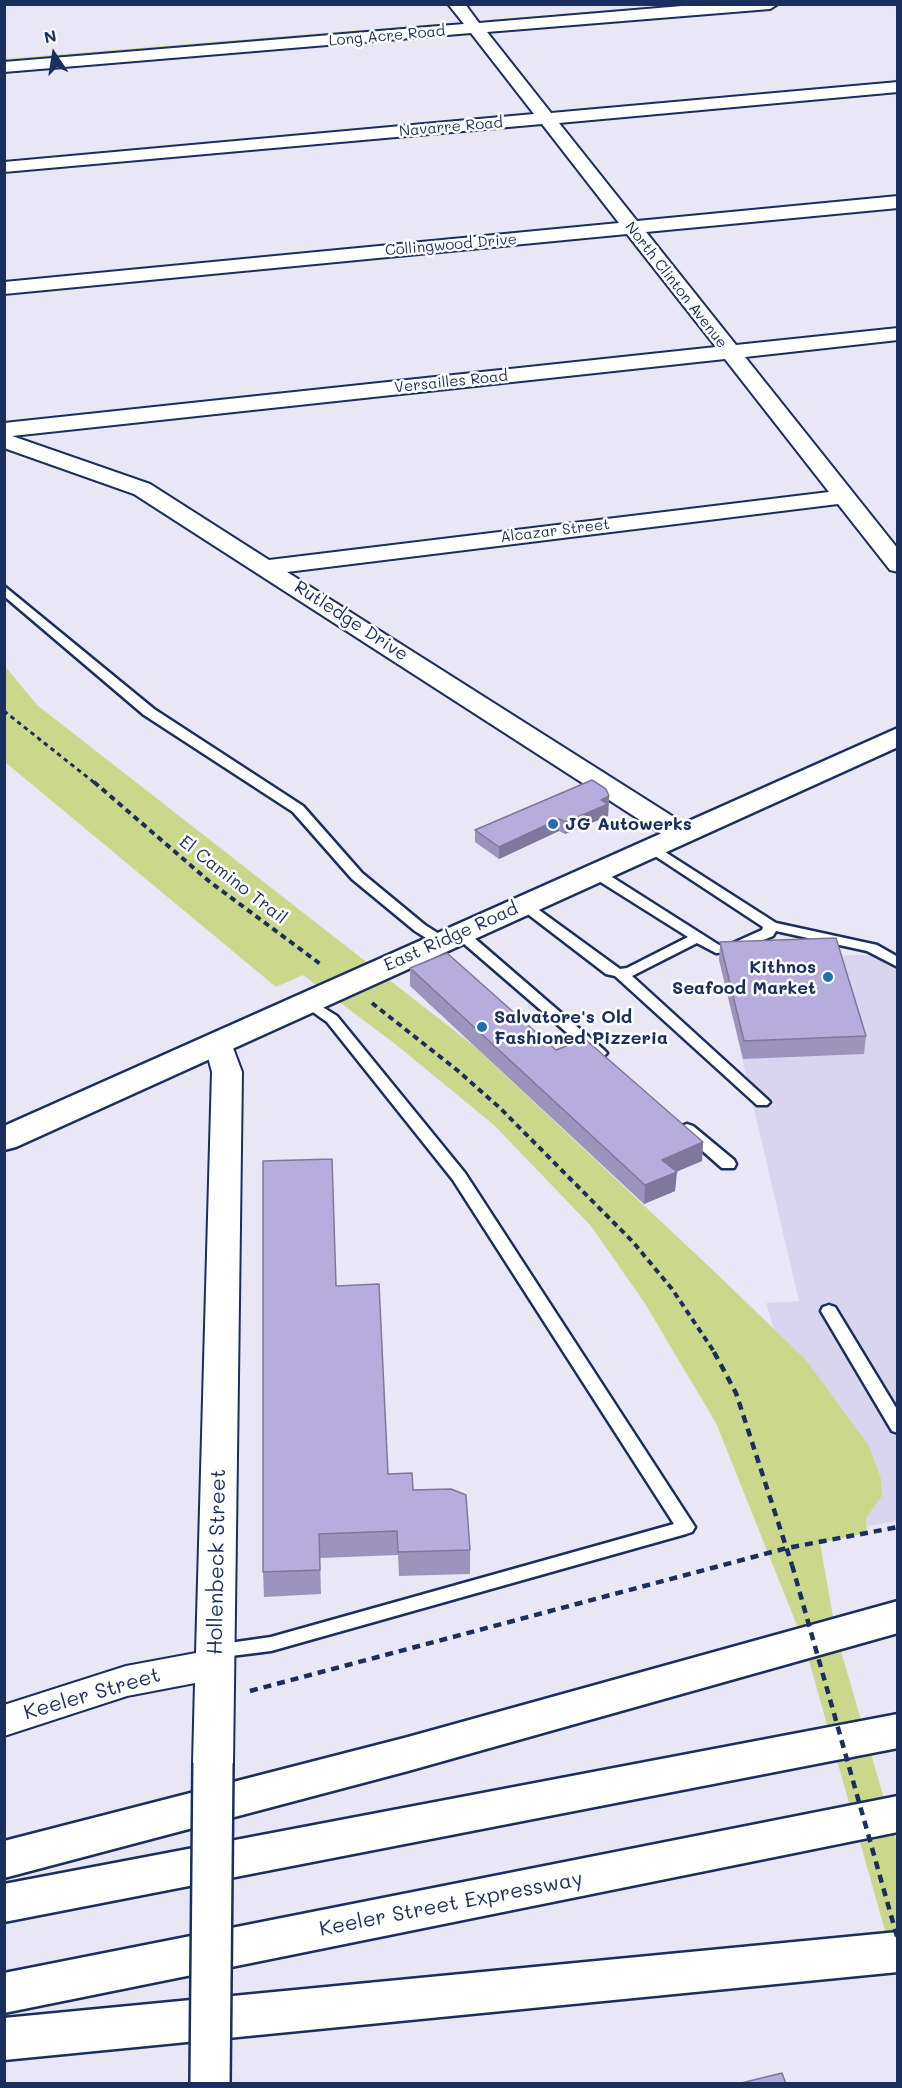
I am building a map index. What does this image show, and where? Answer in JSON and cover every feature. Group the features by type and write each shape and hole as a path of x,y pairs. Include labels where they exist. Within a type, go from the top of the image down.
{"main road":[{"name":"East Ridge Road","path":"4,1139 897,736"},
{"path":"4,1860 419,1751 897,1617"},
{"path":"4,1903 897,1731"},
{"name":"Keeler Street Expressway","path":"4,1993 897,1815"},
{"path":"4,2039 897,1952"}],"street":[{"name":"Long Acre Road","path":"4,56 466,17 650,4"},
{"name":"Long Acre Road","path":"4,67 466,17 770,4"},
{"name":"North Clinton Avenue","path":"466,17 897,565"},
{"name":"Navarre Road","path":"4,167 897,87"},
{"name":"Collingwood Drive","path":"4,288 897,202"},
{"name":"Versailles Road","path":"4,430 897,334"},
{"name":"Rutledge Drive","path":"4,440 142,489 681,834"},
{"name":"Alcazar Street","path":"267,567 842,497"},
{"name":"Hollenbeck Street","path":"210,2084 213,1763 227,1072 222,1054 212,1045"},
{"name":"Keeler Street","path":"4,1721 126,1680 174,1671 215,1673"}],"lane":[{"path":"4,589 150,712 298,809 357,876 420,928 451,937 613,1065"},
{"path":"651,847 771,926 872,948 897,963"},
{"path":"596,873 716,949 734,948 768,933 771,926"},
{"path":"523,905 611,971 620,973 630,972 693,940 695,936"},
{"path":"620,973 762,1102"},
{"path":"215,1673 271,1644 686,1527 459,1177 332,1019 308,1002"},
{"path":"675,1119 728,1164"},
{"path":"829,1311 897,1427"}],"path":[{"name":"El Camino Trail","path":"4,711 125,807 210,882 328,969"},
{"path":"364,997 457,1070 500,1108 633,1242 695,1321 726,1373 746,1421 787,1548 897,1940"},
{"path":"215,1673 787,1548 897,1527"}],"shaded area":[{"path":"856,955 897,956 897,1521 867,1526 866,1518 882,1496 881,1479 806,1361 774,1329 766,1303 799,1301 719,960"}],"green space":[{"path":"680,5 738,5 482,22 487,20"},
{"path":"448,23 457,25 5,64 4,59"},
{"path":"4,665 37,705 474,1046 806,1360 869,1446 881,1479 882,1496 866,1518 867,1533 820,1543 836,1634 897,1843 897,1952 891,1952 804,1643 716,1423 644,1302 591,1226 494,1125 394,1043 303,975 276,987 5,762"}],"building":[{"path":"592,780 606,789 609,796 601,800 608,804 566,822 559,819 499,847 475,830"},
{"path":"836,938 866,1036 744,1041 720,942"},
{"path":"447,953 556,1050 585,1039 703,1142 662,1160 677,1172 645,1185 410,968"},
{"path":"332,1159 336,1286 379,1284 388,1474 412,1473 413,1490 451,1489 466,1495 470,1550 398,1552 397,1531 319,1534 320,1570 263,1572 263,1161"},
{"path":"782,2073 786,2084 737,2084"}],"place":[{"name":"JG Autowerks","path":"553,824"},
{"name":"Kithnos Seafood Market","path":"828,977"},
{"name":"Salvatore's Old Fashioned Pizzeria","path":"482,1027"}]}
